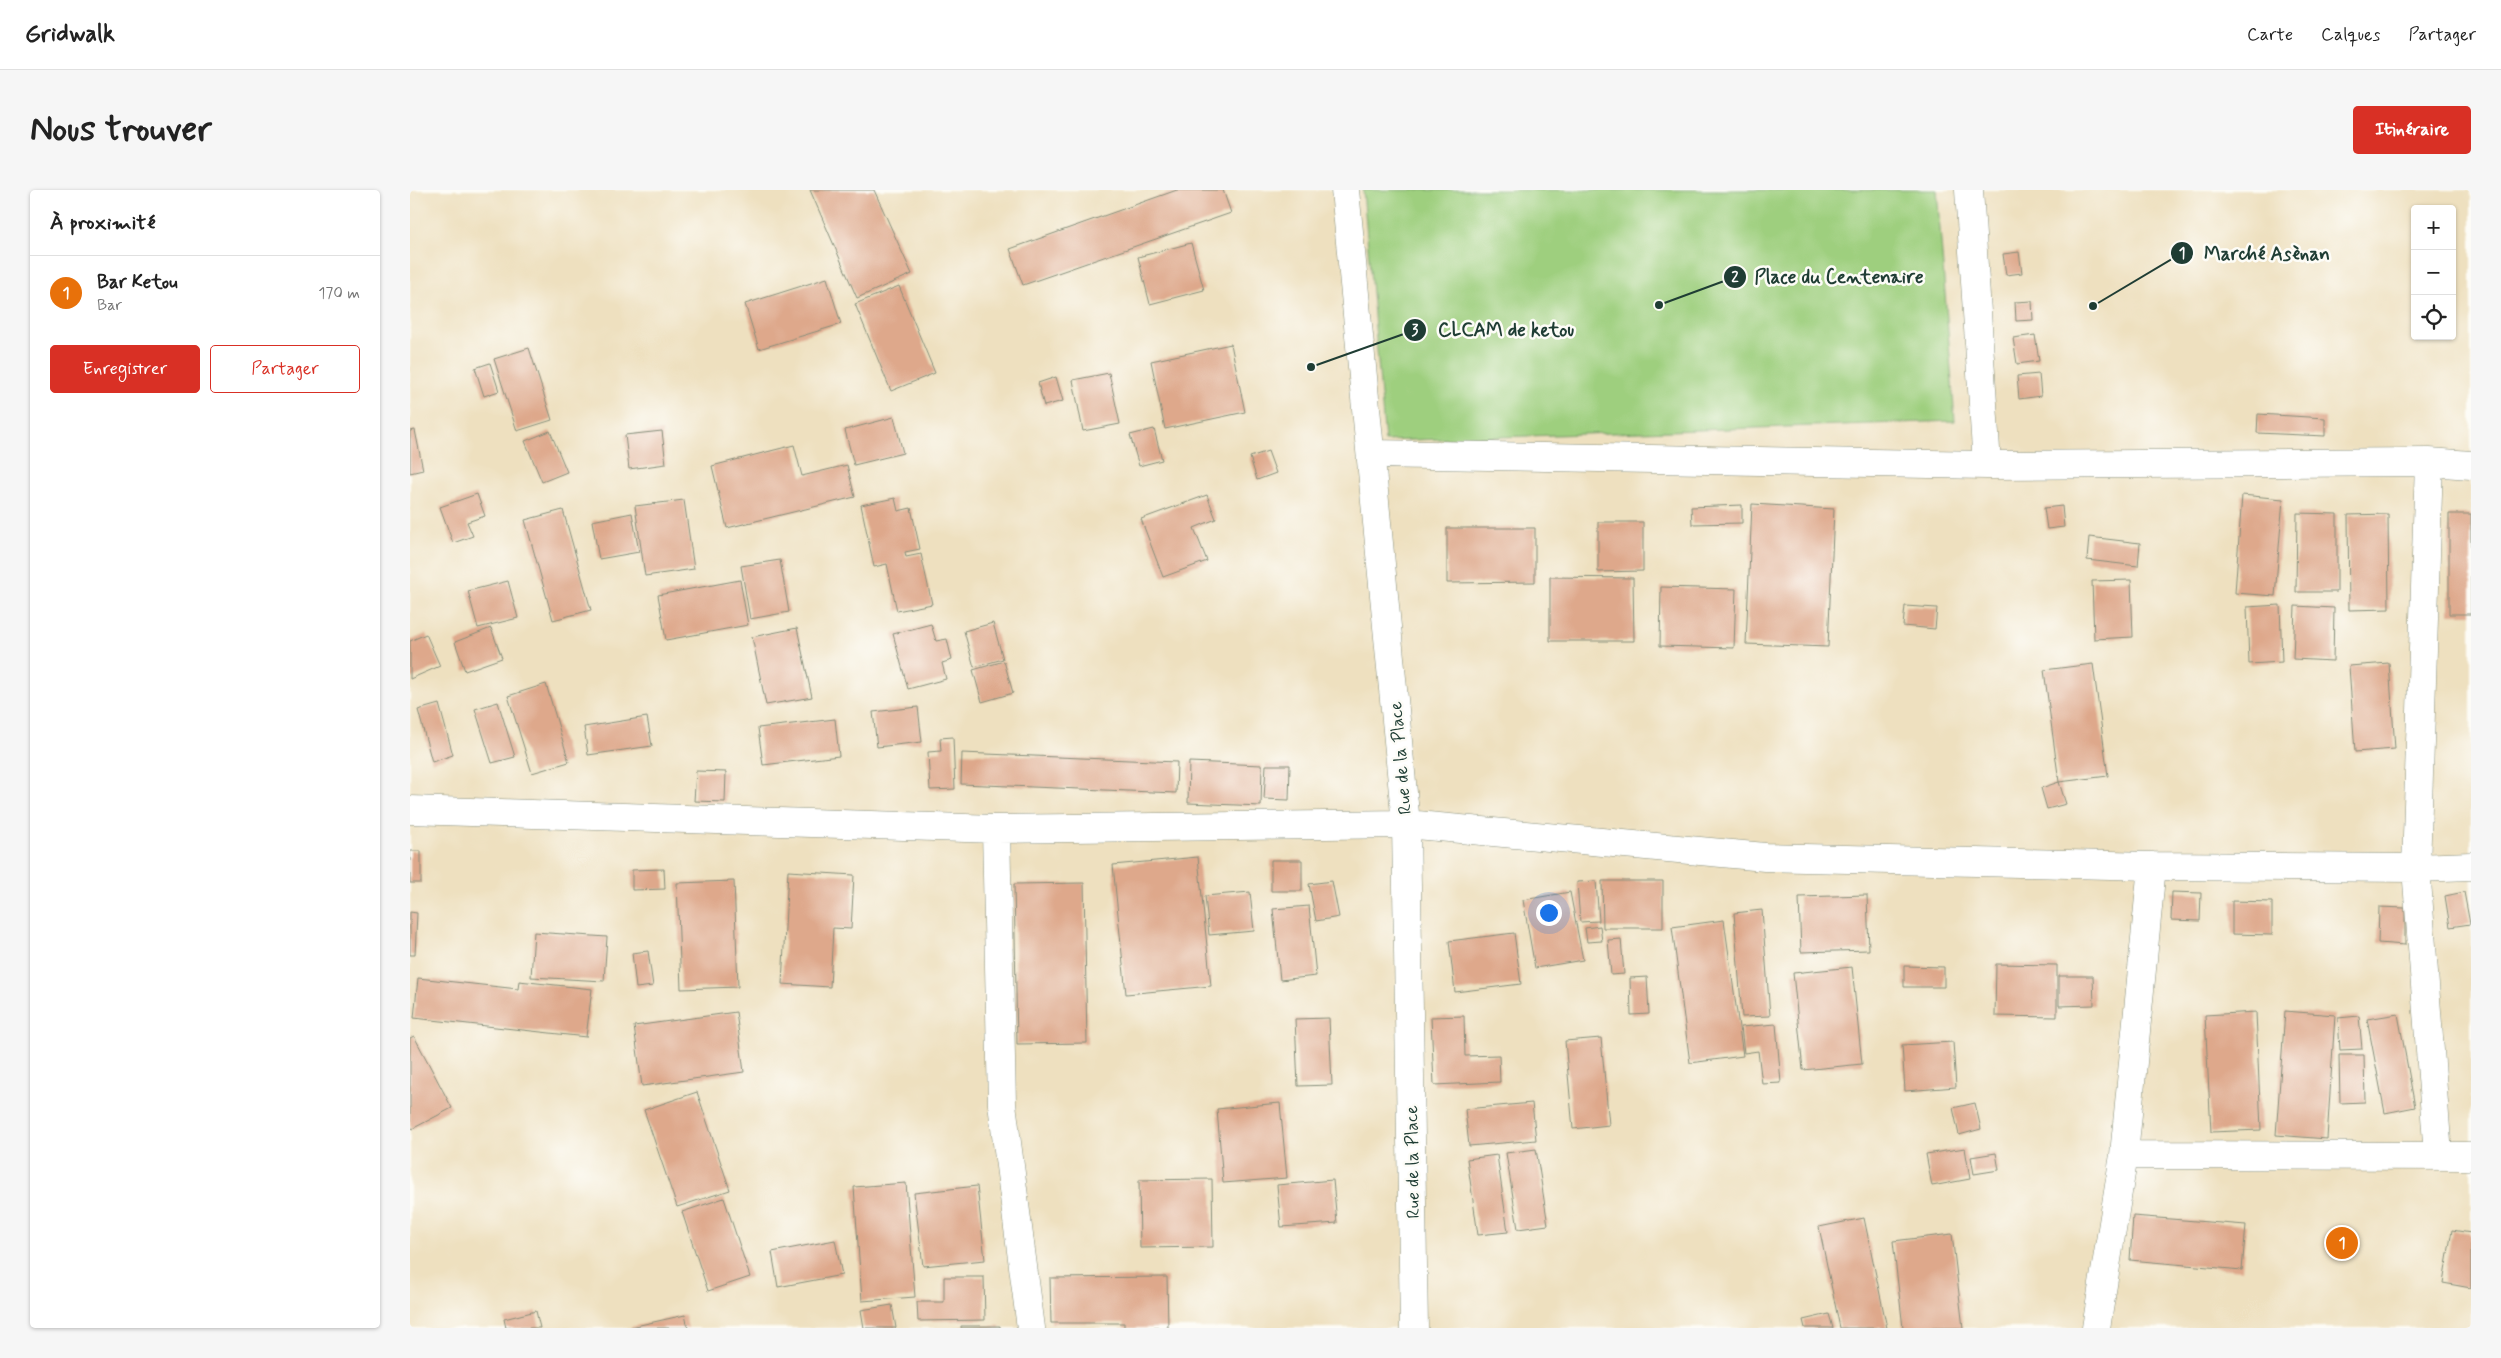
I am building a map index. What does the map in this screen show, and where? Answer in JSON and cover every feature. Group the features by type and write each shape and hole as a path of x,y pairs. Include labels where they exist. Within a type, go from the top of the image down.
{"street":[{"name":"Rue de la Place","path":"1345,190 1372,454 1406,824 1414,1328"},
{"path":"1969,190 1986,465"},
{"path":"1372,454 1986,465 2428,462 2471,465"},
{"path":"2428,462 2416,868 2438,1155"},
{"path":"410,810 996,829 1406,824 1764,857 2152,866 2416,868 2471,866"},
{"path":"996,829 1002,1104 1031,1328"},
{"path":"2096,1328 2124,1155 2152,866"},
{"path":"2124,1155 2471,1156"}],"green space":[{"path":"1363,190 1937,190 1955,421 1385,441"}],"building":[{"path":"810,190 874,190 912,274 857,298"},
{"path":"1177,190 1223,190 1231,213 1023,285 1010,249"},
{"path":"1191,243 1204,290 1150,304 1138,257"},
{"path":"2019,252 2022,273 2006,275 2003,254"},
{"path":"827,278 841,324 759,349 745,304"},
{"path":"899,286 935,373 891,391 855,304"},
{"path":"2032,301 2033,320 2016,321 2015,302"},
{"path":"2035,335 2039,361 2017,364 2013,338"},
{"path":"1231,344 1245,412 1165,429 1151,361"},
{"path":"529,348 552,420 517,431 494,359"},
{"path":"490,363 499,391 484,396 475,368"},
{"path":"1109,373 1120,424 1083,431 1073,380"},
{"path":"2039,374 2041,396 2019,399 2017,376"},
{"path":"1056,377 1063,401 1044,406 1038,383"},
{"path":"2258,414 2325,418 2325,436 2257,433"},
{"path":"894,417 903,453 854,465 845,430"},
{"path":"1154,429 1162,460 1139,466 1130,435"},
{"path":"415,430 423,470 410,473 410,431"},
{"path":"550,431 567,472 542,482 525,441"},
{"path":"662,431 666,464 629,469 625,435"},
{"path":"794,445 802,476 847,465 855,497 727,528 712,466"},
{"path":"1268,451 1276,473 1257,480 1250,457"},
{"path":"477,494 485,516 467,522 473,536 453,543 440,507"},
{"path":"1207,495 1216,519 1194,528 1207,561 1163,577 1141,519"},
{"path":"2242,495 2283,499 2275,596 2235,593"},
{"path":"895,498 898,511 911,508 920,549 905,552 906,557 921,554 932,604 897,611 887,564 874,567 861,505"},
{"path":"684,500 694,569 645,576 635,506"},
{"path":"1752,504 1834,509 1828,647 1746,644"},
{"path":"1742,505 1742,523 1692,524 1691,507"},
{"path":"2062,506 2064,527 2047,529 2044,508"},
{"path":"563,510 591,610 553,620 525,520"},
{"path":"632,513 639,552 599,559 592,521"},
{"path":"2297,513 2337,514 2337,592 2296,592"},
{"path":"2388,514 2389,609 2349,610 2348,515"},
{"path":"2449,514 2471,514 2471,614 2449,614"},
{"path":"1598,522 1643,522 1643,571 1598,572"},
{"path":"1447,528 1535,528 1535,582 1447,583"},
{"path":"2089,537 2140,543 2138,566 2087,560"},
{"path":"780,560 789,612 750,619 741,566"},
{"path":"1550,577 1633,578 1634,641 1550,641"},
{"path":"740,580 748,625 666,640 658,595"},
{"path":"2131,580 2133,637 2094,639 2092,581"},
{"path":"508,581 518,618 478,628 468,591"},
{"path":"1661,587 1736,589 1734,648 1660,646"},
{"path":"2280,605 2282,662 2249,664 2247,607"},
{"path":"1905,606 1937,608 1935,629 1903,626"},
{"path":"2295,606 2334,608 2333,661 2293,659"},
{"path":"993,623 1003,659 974,667 964,631"},
{"path":"931,624 936,641 947,639 952,660 942,663 946,679 908,689 893,634"},
{"path":"491,628 502,658 465,671 455,642"},
{"path":"797,628 812,697 766,705 752,637"},
{"path":"426,634 440,666 410,679 410,641"},
{"path":"1004,661 1013,693 982,702 973,670"},
{"path":"2389,663 2395,749 2355,752 2349,666"},
{"path":"2093,664 2108,776 2059,782 2044,670"},
{"path":"546,684 569,762 532,773 508,696"},
{"path":"498,702 515,757 492,763 475,709"},
{"path":"439,704 453,755 432,762 418,710"},
{"path":"918,707 922,742 877,747 873,712"},
{"path":"647,717 652,746 588,755 584,727"},
{"path":"835,719 839,756 763,765 758,728"},
{"path":"953,737 955,789 930,790 928,752 941,751 940,738"},
{"path":"962,753 1177,762 1176,793 961,784"},
{"path":"1189,762 1262,765 1261,806 1188,803"},
{"path":"1266,765 1290,765 1289,800 1264,799"},
{"path":"696,771 726,772 725,802 694,801"},
{"path":"2059,782 2066,804 2047,809 2041,788"},
{"path":"410,851 421,851 421,883 410,883"},
{"path":"1198,857 1211,986 1126,994 1113,865"},
{"path":"1271,860 1302,860 1302,891 1271,891"},
{"path":"664,869 665,889 632,890 632,870"},
{"path":"788,871 854,875 851,929 833,928 830,987 782,984"},
{"path":"734,881 738,987 681,989 677,883"},
{"path":"1332,881 1339,917 1316,921 1309,884"},
{"path":"1596,881 1599,921 1580,922 1577,882"},
{"path":"1602,881 1663,881 1663,928 1603,928"},
{"path":"1084,883 1087,1043 1017,1044 1014,884"},
{"path":"1250,892 1254,931 1209,935 1205,896"},
{"path":"1570,892 1583,960 1535,968 1523,900"},
{"path":"2172,892 2201,893 2200,921 2171,920"},
{"path":"2464,892 2470,924 2450,927 2445,896"},
{"path":"1867,895 1869,950 1801,952 1799,897"},
{"path":"2232,901 2272,902 2272,935 2232,934"},
{"path":"1309,906 1316,976 1280,980 1273,909"},
{"path":"2379,907 2405,908 2405,945 2378,943"},
{"path":"1762,910 1770,1016 1742,1017 1734,913"},
{"path":"410,912 417,913 415,955 410,955"},
{"path":"1724,920 1743,1056 1690,1063 1672,927"},
{"path":"1600,926 1602,941 1587,942 1585,928"},
{"path":"534,932 607,937 604,981 531,977"},
{"path":"1514,933 1521,984 1455,992 1449,941"},
{"path":"1621,939 1624,974 1611,975 1608,940"},
{"path":"648,951 653,986 636,988 632,953"},
{"path":"1996,964 2057,965 2057,1017 1995,1016"},
{"path":"1904,966 1944,967 1944,987 1904,987"},
{"path":"1852,967 1862,1064 1803,1070 1793,973"},
{"path":"2059,976 2093,976 2094,1005 2059,1006"},
{"path":"1647,977 1649,1014 1631,1015 1630,978"},
{"path":"418,978 518,989 519,981 592,989 586,1037 414,1018"},
{"path":"2285,1011 2335,1015 2327,1139 2276,1135"},
{"path":"736,1012 744,1072 642,1086 634,1026"},
{"path":"2256,1012 2261,1130 2211,1132 2205,1015"},
{"path":"2398,1014 2415,1107 2385,1113 2367,1019"},
{"path":"1464,1016 1465,1056 1499,1055 1500,1082 1434,1085 1431,1017"},
{"path":"2359,1016 2362,1049 2340,1050 2338,1018"},
{"path":"1329,1018 1332,1085 1298,1086 1295,1019"},
{"path":"1776,1024 1781,1083 1762,1084 1758,1051 1744,1053 1741,1027"},
{"path":"414,1036 452,1108 412,1129 410,1125 410,1038"},
{"path":"1601,1038 1609,1125 1573,1129 1565,1041"},
{"path":"1953,1042 1956,1087 1905,1091 1902,1045"},
{"path":"2339,1055 2364,1055 2365,1102 2340,1103"},
{"path":"697,1092 730,1190 677,1207 644,1110"},
{"path":"1280,1103 1287,1178 1223,1183 1217,1109"},
{"path":"1532,1103 1536,1140 1469,1146 1465,1109"},
{"path":"1975,1103 1981,1129 1959,1135 1953,1108"},
{"path":"1965,1148 1970,1179 1932,1186 1926,1154"},
{"path":"1536,1149 1548,1225 1518,1229 1506,1153"},
{"path":"1996,1153 1999,1170 1974,1174 1971,1157"},
{"path":"1497,1155 1508,1232 1478,1235 1467,1159"},
{"path":"1212,1179 1213,1247 1140,1248 1139,1180"},
{"path":"1333,1180 1337,1223 1281,1227 1277,1185"},
{"path":"906,1183 915,1297 862,1301 854,1187"},
{"path":"977,1186 985,1260 923,1266 914,1193"},
{"path":"724,1198 750,1277 708,1291 682,1212"},
{"path":"2133,1216 2246,1225 2242,1270 2130,1260"},
{"path":"1864,1218 1887,1328 1840,1328 1819,1227"},
{"path":"2452,1230 2471,1233 2471,1288 2443,1283"},
{"path":"1952,1234 1963,1328 1903,1328 1893,1241"},
{"path":"835,1240 842,1275 778,1287 772,1252"},
{"path":"944,1277 984,1277 985,1320 918,1321 917,1302 944,1302"},
{"path":"1167,1277 1168,1328 1124,1328 1124,1323 1051,1323 1050,1278"},
{"path":"892,1305 896,1328 864,1328 861,1310"},
{"path":"536,1311 540,1328 506,1328 504,1319"},
{"path":"1829,1314 1833,1328 1805,1328 1803,1320"},
{"path":"685,1315 688,1328 631,1328 631,1327"},
{"path":"961,1326 1000,1326 1000,1328 961,1328"}],"place":[{"name":"Place du Centenaire","path":"1659,305"},
{"name":"Marché Asènan","path":"2093,306"},
{"name":"CLCAM de ketou","path":"1311,367"},
{"name":"Bar Ketou","path":"2342,1243"}]}
